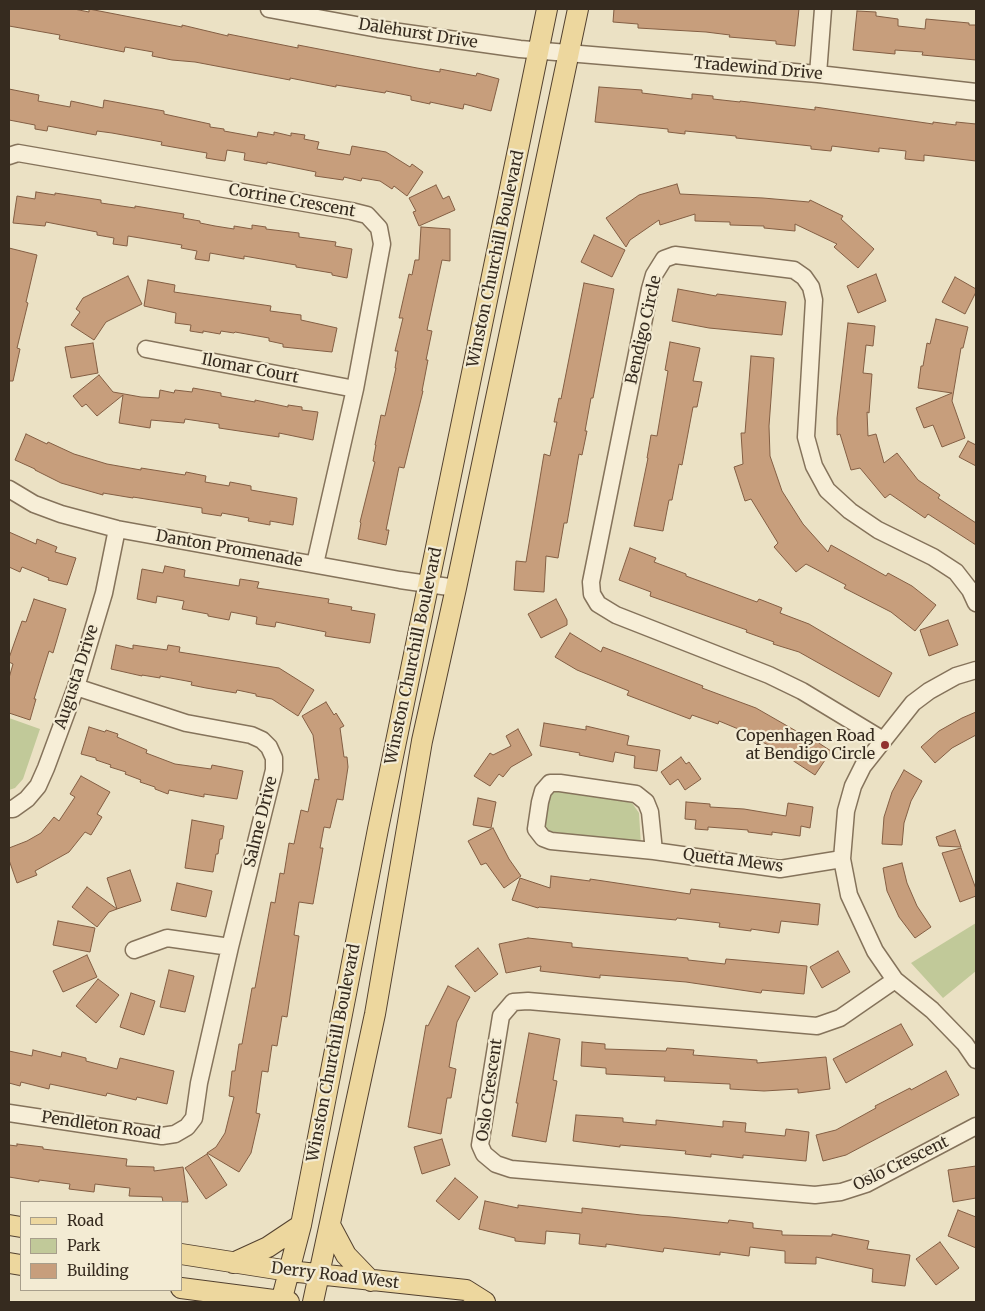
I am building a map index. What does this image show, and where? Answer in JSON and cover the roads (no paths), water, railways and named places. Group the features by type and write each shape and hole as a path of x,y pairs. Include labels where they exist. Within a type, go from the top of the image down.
{"main road":[{"name":"Winston Churchill Boulevard","path":"284,1302 289,1271 301,1225 339,1025 428,584 547,9"},
{"name":"Winston Churchill Boulevard","path":"313,1302 375,1014 422,741 578,9"},
{"path":"232,1263 268,1246 301,1225"},
{"path":"330,1225 346,1255 371,1281"},
{"name":"Derry Road West","path":"182,1254 289,1271 466,1290 485,1302"},
{"name":"Derry Road West","path":"182,1288 231,1298 284,1302"}],"street":[{"name":"Dalehurst Drive","path":"268,9 378,29 538,52"},
{"path":"818,74 823,9"},
{"name":"Tradewind Drive","path":"538,52 818,74 976,92"},
{"name":"Corrine Crescent","path":"9,156 18,153 367,215 379,228 382,244 355,389 315,564"},
{"name":"Bendigo Circle","path":"882,740 802,691 769,675 616,615 598,604 592,594 590,582 650,289 654,275 664,259 675,255 794,270 804,277 811,287 814,300 806,437 819,474 827,490 850,512 878,530 933,557 956,572 970,590 976,603"},
{"name":"Ilomar Court","path":"146,349 355,389"},
{"name":"Danton Promenade","path":"9,489 34,504 61,514 117,529 456,588"},
{"name":"Augusta Drive","path":"9,810 27,799 38,786 46,768 76,687 104,593 117,529"},
{"path":"976,670 956,676 928,691 913,703 863,766 852,786 846,811 842,859 849,895 875,951 895,980 932,1010 965,1044 976,1060"},
{"name":"Salme Drive","path":"76,687 186,723 251,735 262,740 269,747 274,758 274,770 230,947 199,1083 198,1096"},
{"name":"Quetta Mews","path":"654,851 650,812 646,802 636,794 560,783 550,783 544,791 540,802 536,829 543,838 551,842 654,851 780,870 842,859"},
{"path":"134,950 167,938 230,947"},
{"name":"Oslo Crescent","path":"895,980 840,1018 817,1026 528,1001 513,1002 501,1016 480,1145 484,1154 496,1164 511,1168 815,1195 841,1192 866,1184 976,1126"},
{"name":"Pendleton Road","path":"9,1113 162,1136 175,1134 187,1127 194,1118 198,1096"}],"place":[{"name":"Copenhagen Road at Bendigo Circle","path":"885,745"}]}
